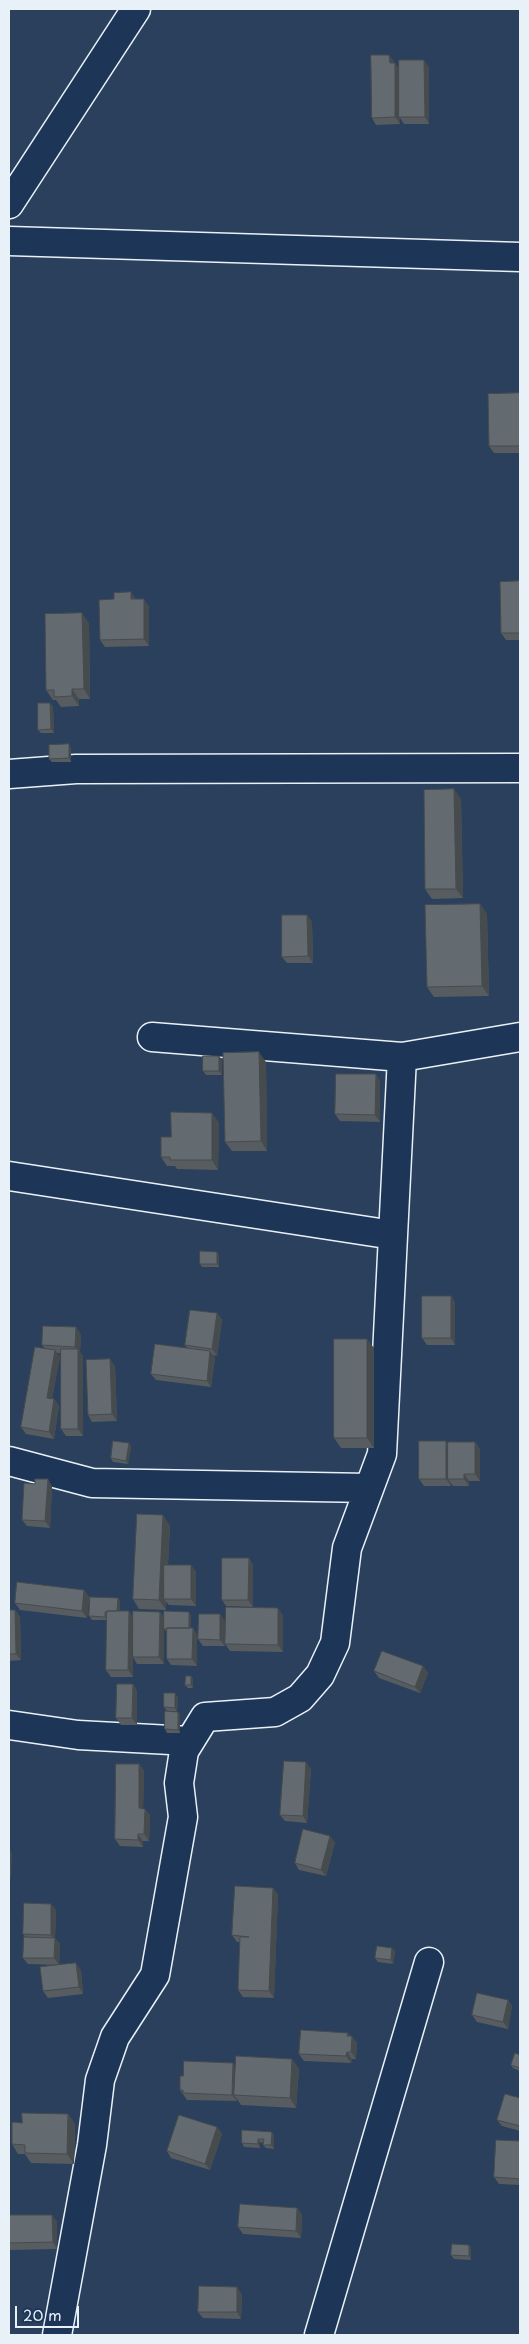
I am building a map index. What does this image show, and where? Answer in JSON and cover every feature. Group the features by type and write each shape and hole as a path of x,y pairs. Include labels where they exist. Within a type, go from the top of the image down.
{"street":[{"path":"9,204 136,9"},
{"path":"9,241 520,257"},
{"path":"9,774 76,769 520,768"},
{"path":"152,1038 402,1057 520,1037"},
{"path":"58,2335 93,2138 100,2080 115,2037 155,1975 182,1817 179,1784 184,1750 205,1716 276,1712 300,1698 320,1676 335,1643 347,1548 382,1454 402,1057"},
{"path":"9,1176 393,1235"},
{"path":"9,1461 92,1483 369,1488"},
{"path":"9,1725 78,1736 188,1741"},
{"path":"319,2335 429,1962"}],"building":[{"path":"371,55 389,55 390,63 395,63 395,117 372,118"},
{"path":"399,60 424,60 425,117 399,117"},
{"path":"520,393 520,446 489,446 488,394"},
{"path":"520,581 520,633 501,633 500,582"},
{"path":"131,592 131,599 144,599 144,639 100,640 99,600 114,599 114,593"},
{"path":"82,613 84,689 72,689 72,696 54,697 54,690 46,690 45,614"},
{"path":"38,703 50,703 51,729 38,730"},
{"path":"69,744 69,758 49,759 49,745"},
{"path":"454,789 456,889 425,889 424,790"},
{"path":"480,904 482,986 427,987 425,905"},
{"path":"282,915 307,915 308,956 282,957"},
{"path":"259,1052 261,1141 225,1142 223,1053"},
{"path":"203,1056 219,1056 219,1071 203,1071"},
{"path":"336,1074 376,1074 375,1115 335,1114"},
{"path":"171,1112 212,1113 212,1160 170,1160 170,1157 161,1157 161,1137 171,1137"},
{"path":"200,1251 217,1252 217,1264 200,1264"},
{"path":"422,1296 451,1296 451,1338 422,1338"},
{"path":"190,1310 217,1313 212,1349 185,1345"},
{"path":"43,1326 76,1327 75,1347 42,1345"},
{"path":"334,1339 367,1339 367,1438 334,1438"},
{"path":"155,1344 210,1351 207,1381 151,1374"},
{"path":"35,1347 55,1350 47,1398 54,1399 49,1432 21,1427"},
{"path":"61,1349 78,1349 78,1429 61,1429"},
{"path":"110,1359 112,1414 88,1415 86,1360"},
{"path":"113,1441 129,1443 126,1461 111,1458"},
{"path":"419,1441 446,1441 446,1479 419,1479"},
{"path":"448,1442 475,1442 475,1474 464,1474 464,1479 448,1479"},
{"path":"35,1479 48,1479 45,1521 22,1520 24,1483 35,1484"},
{"path":"137,1514 163,1515 159,1600 133,1599"},
{"path":"222,1558 249,1558 248,1600 222,1600"},
{"path":"164,1565 191,1565 191,1599 164,1599"},
{"path":"17,1582 84,1590 82,1611 15,1603"},
{"path":"90,1597 118,1598 117,1611 105,1612 105,1617 89,1616"},
{"path":"226,1607 278,1608 278,1645 225,1644"},
{"path":"9,1610 15,1610 16,1654 9,1654"},
{"path":"107,1611 129,1611 128,1670 106,1670"},
{"path":"133,1611 160,1612 159,1657 133,1657"},
{"path":"164,1611 189,1612 189,1628 164,1629"},
{"path":"199,1614 220,1614 220,1640 198,1639"},
{"path":"167,1628 193,1628 192,1659 167,1659"},
{"path":"382,1651 423,1666 415,1687 374,1671"},
{"path":"186,1676 191,1676 191,1685 185,1685"},
{"path":"117,1684 133,1684 132,1718 116,1718"},
{"path":"164,1693 175,1693 175,1708 164,1707"},
{"path":"165,1711 178,1712 178,1730 165,1729"},
{"path":"284,1761 306,1762 303,1816 280,1815"},
{"path":"116,1764 139,1764 139,1808 145,1809 144,1834 138,1834 138,1840 115,1839"},
{"path":"303,1829 330,1836 321,1870 295,1863"},
{"path":"235,1886 273,1888 269,1991 238,1990 240,1937 249,1937 232,1935"},
{"path":"24,1903 51,1904 51,1935 23,1934"},
{"path":"24,1937 55,1938 54,1958 23,1958"},
{"path":"377,1946 392,1948 391,1960 375,1958"},
{"path":"76,1963 79,1987 43,1991 40,1967"},
{"path":"477,1993 508,2000 503,2022 472,2015"},
{"path":"301,2030 348,2033 347,2036 352,2036 351,2052 347,2052 346,2056 299,2054"},
{"path":"515,2053 520,2055 520,2068 511,2065"},
{"path":"236,2056 292,2059 290,2098 234,2095"},
{"path":"184,2061 233,2063 232,2095 183,2093 183,2090 180,2090 180,2076 183,2076"},
{"path":"505,2094 520,2098 520,2126 497,2120"},
{"path":"22,2113 68,2114 67,2154 25,2153 25,2145 12,2144 12,2122 22,2123"},
{"path":"179,2115 217,2127 205,2164 167,2151"},
{"path":"242,2130 272,2132 271,2145 263,2145 264,2139 258,2139 258,2144 242,2143"},
{"path":"496,2140 520,2141 520,2179 494,2177"},
{"path":"240,2204 297,2208 296,2231 238,2227"},
{"path":"9,2215 52,2215 53,2242 9,2243"},
{"path":"452,2244 469,2245 469,2256 451,2255"},
{"path":"199,2286 237,2287 237,2312 198,2312"}]}
